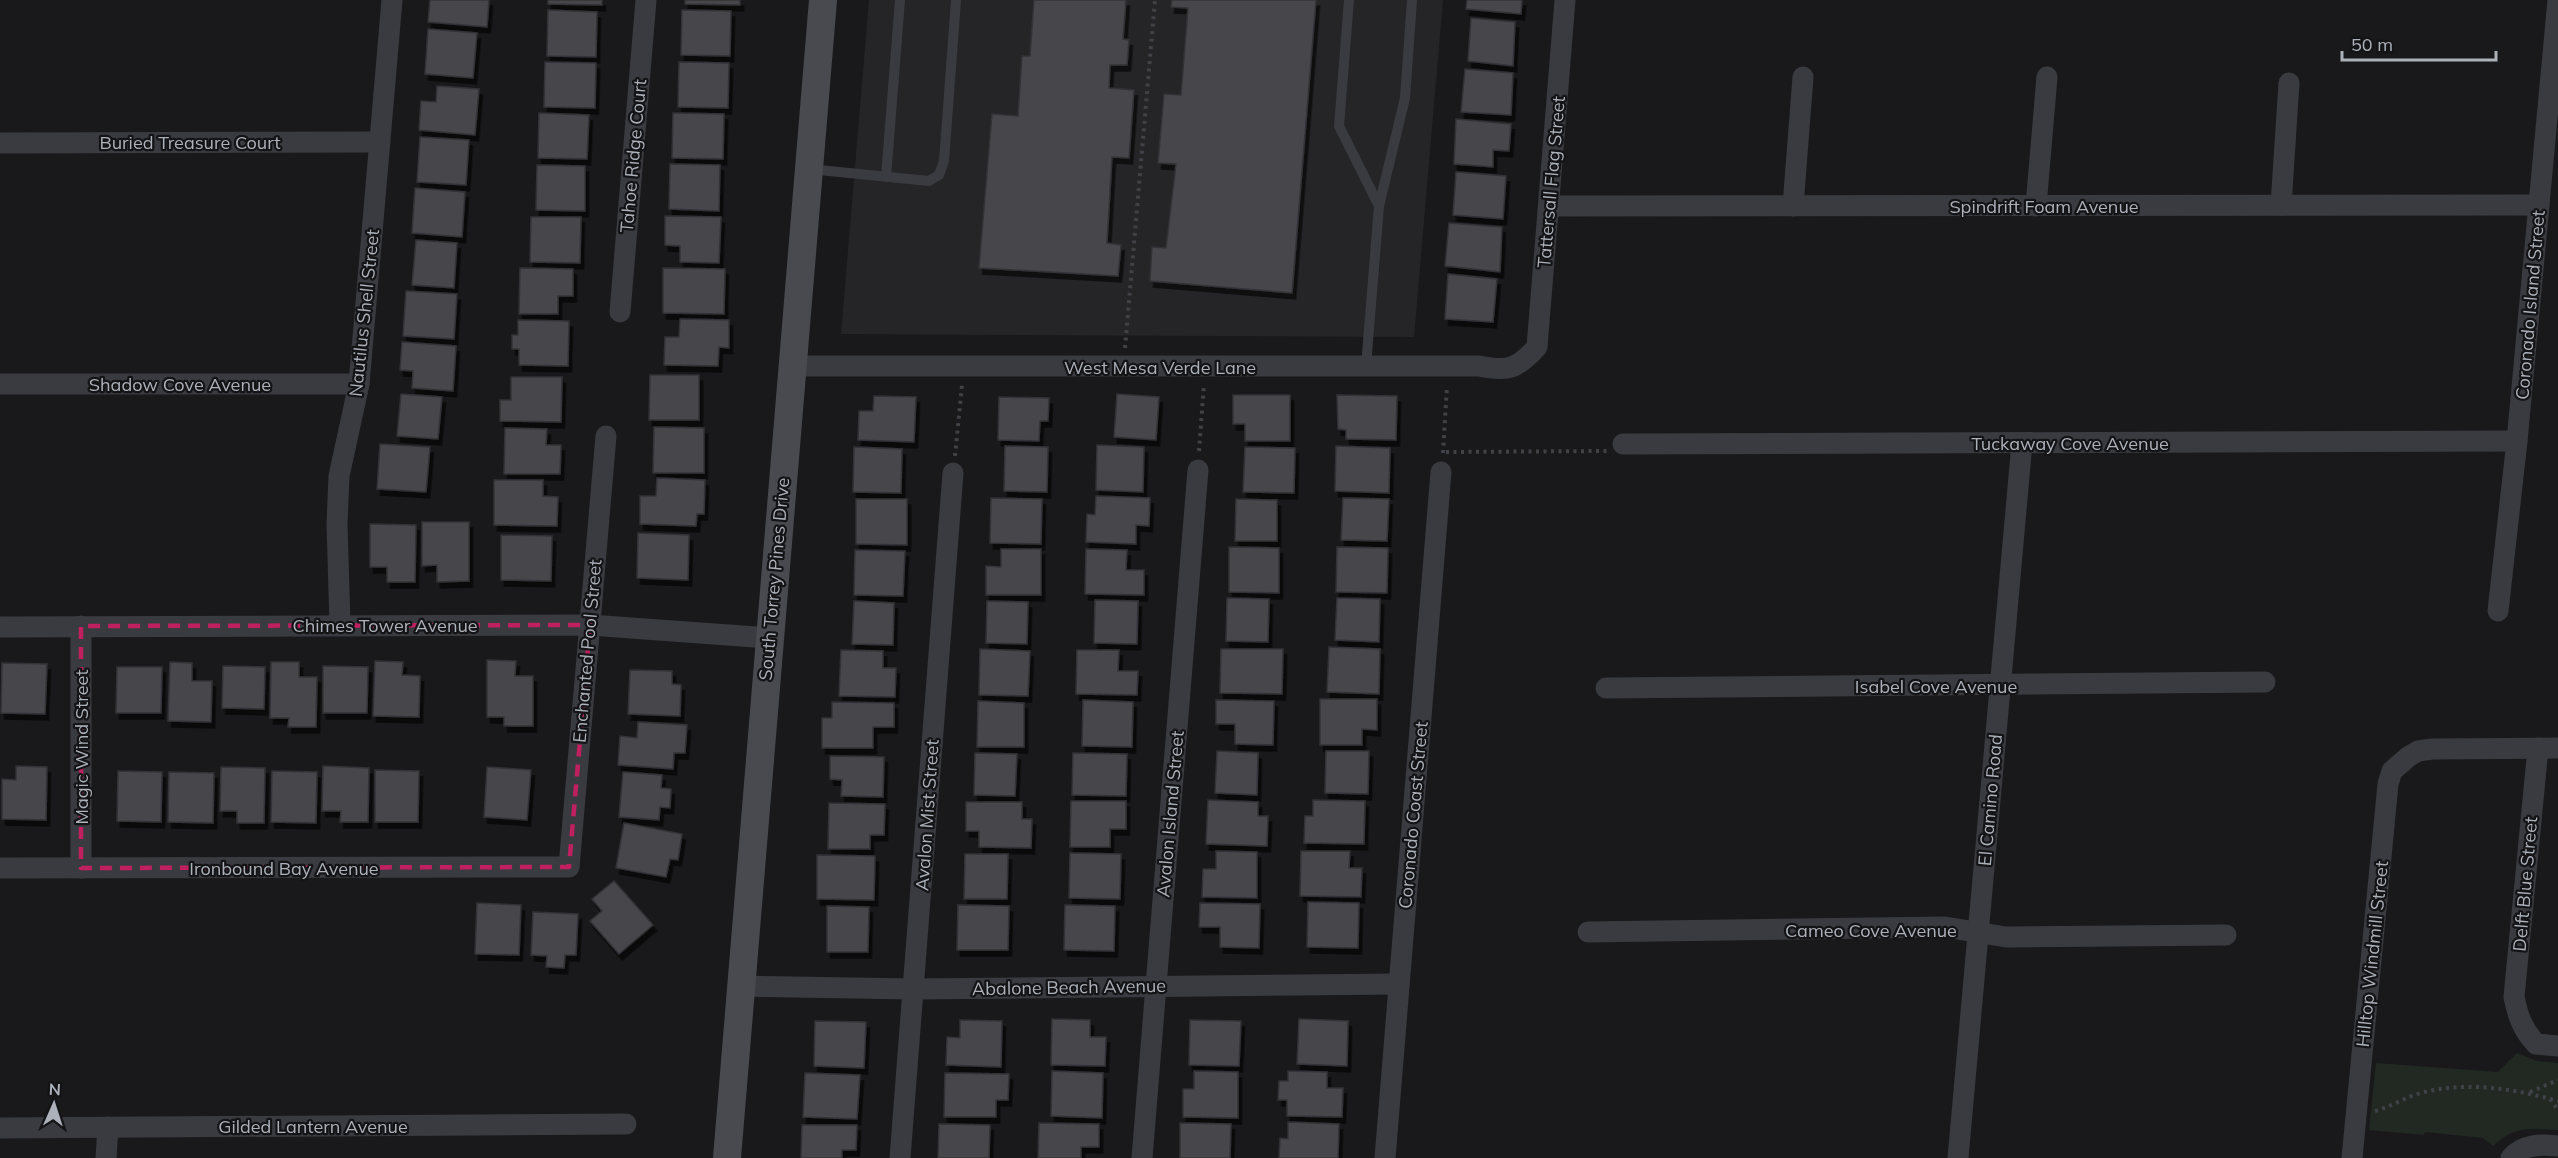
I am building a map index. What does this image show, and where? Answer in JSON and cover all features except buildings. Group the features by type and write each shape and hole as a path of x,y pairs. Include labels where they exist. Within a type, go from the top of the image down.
{"street":[{"name":"Nautilus Shell Street","path":"340,625 337,524 339,476 359,384 392,0"},
{"name":"Tahoe Ridge Court","path":"620,312 646,0"},
{"name":"South Torrey Pines Drive","path":"727,1158 739,986 823,0"},
{"name":"Tattersall Flag Street","path":"1526,359 1537,346 1565,0"},
{"name":"Coronado Island Street","path":"2498,610 2517,441 2558,0"},
{"path":"1793,206 1803,77"},
{"path":"2036,206 2047,77"},
{"path":"2281,205 2289,84"},
{"name":"Buried Treasure Court","path":"0,142 380,142"},
{"name":"Spindrift Foam Avenue","path":"1549,206 2539,205"},
{"name":"West Mesa Verde Lane","path":"791,366 1449,366 1505,369 1515,368 1526,359"},
{"name":"Shadow Cove Avenue","path":"0,384 359,384"},
{"name":"Enchanted Pool Street","path":"569,867 606,436"},
{"name":"Tuckaway Cove Avenue","path":"1623,444 2517,441"},
{"name":"El Camino Road","path":"1958,1158 2022,443"},
{"name":"Coronado Coast Street","path":"1385,1158 1442,462"},
{"name":"Avalon Island Street","path":"1142,1158 1198,470"},
{"name":"Avalon Mist Street","path":"900,1158 953,472"},
{"name":"Chimes Tower Avenue","path":"0,627 590,625 770,638"},
{"name":"Magic Wind Street","path":"81,626 81,868"},
{"name":"Isabel Cove Avenue","path":"1606,688 2265,682"},
{"name":"Hilltop Windmill Street","path":"2352,1158 2388,784 2392,771 2408,757 2432,749 2548,748"},
{"name":"Delft Blue Street","path":"2548,748 2514,997 2524,1031 2536,1044 2558,1046"},
{"name":"Ironbound Bay Avenue","path":"0,868 569,867"},
{"name":"Cameo Cove Avenue","path":"1588,932 1945,927 2007,937 2226,935"},
{"name":"Abalone Beach Avenue","path":"739,986 914,989 1399,984"},
{"name":"Gilded Lantern Avenue","path":"0,1128 626,1124"},
{"path":"106,1158 108,1127"},
{"path":"2513,1155 2526,1147 2558,1146"}],"lane":[{"path":"886,177 900,0"},
{"path":"808,169 929,181 939,175 944,161 956,0"},
{"path":"1349,0 1339,126 1379,206"},
{"path":"1366,366 1379,206 1405,98 1412,0"}],"path":[{"path":"1123,367 1155,0"},
{"path":"1449,366 1442,462 1605,452 1623,444"},
{"path":"953,472 964,367"},
{"path":"1198,470 1205,367"},
{"path":"2529,1092 2558,1080"},
{"path":"2357,1110 2370,1112 2386,1108 2414,1095 2446,1088 2505,1088 2529,1092 2558,1101"},
{"path":"2550,1098 2558,1110"}],"highlighted area":[{"path":"590,625 569,867 81,868 81,626"}],"shaded area":[{"path":"869,0 1443,0 1414,337 841,334"},
{"path":"2517,1053 2537,1061 2558,1063 2558,1130 2523,1130 2508,1135 2493,1146 2483,1138 2425,1132 2424,1135 2369,1130 2376,1063 2498,1072"}]}
